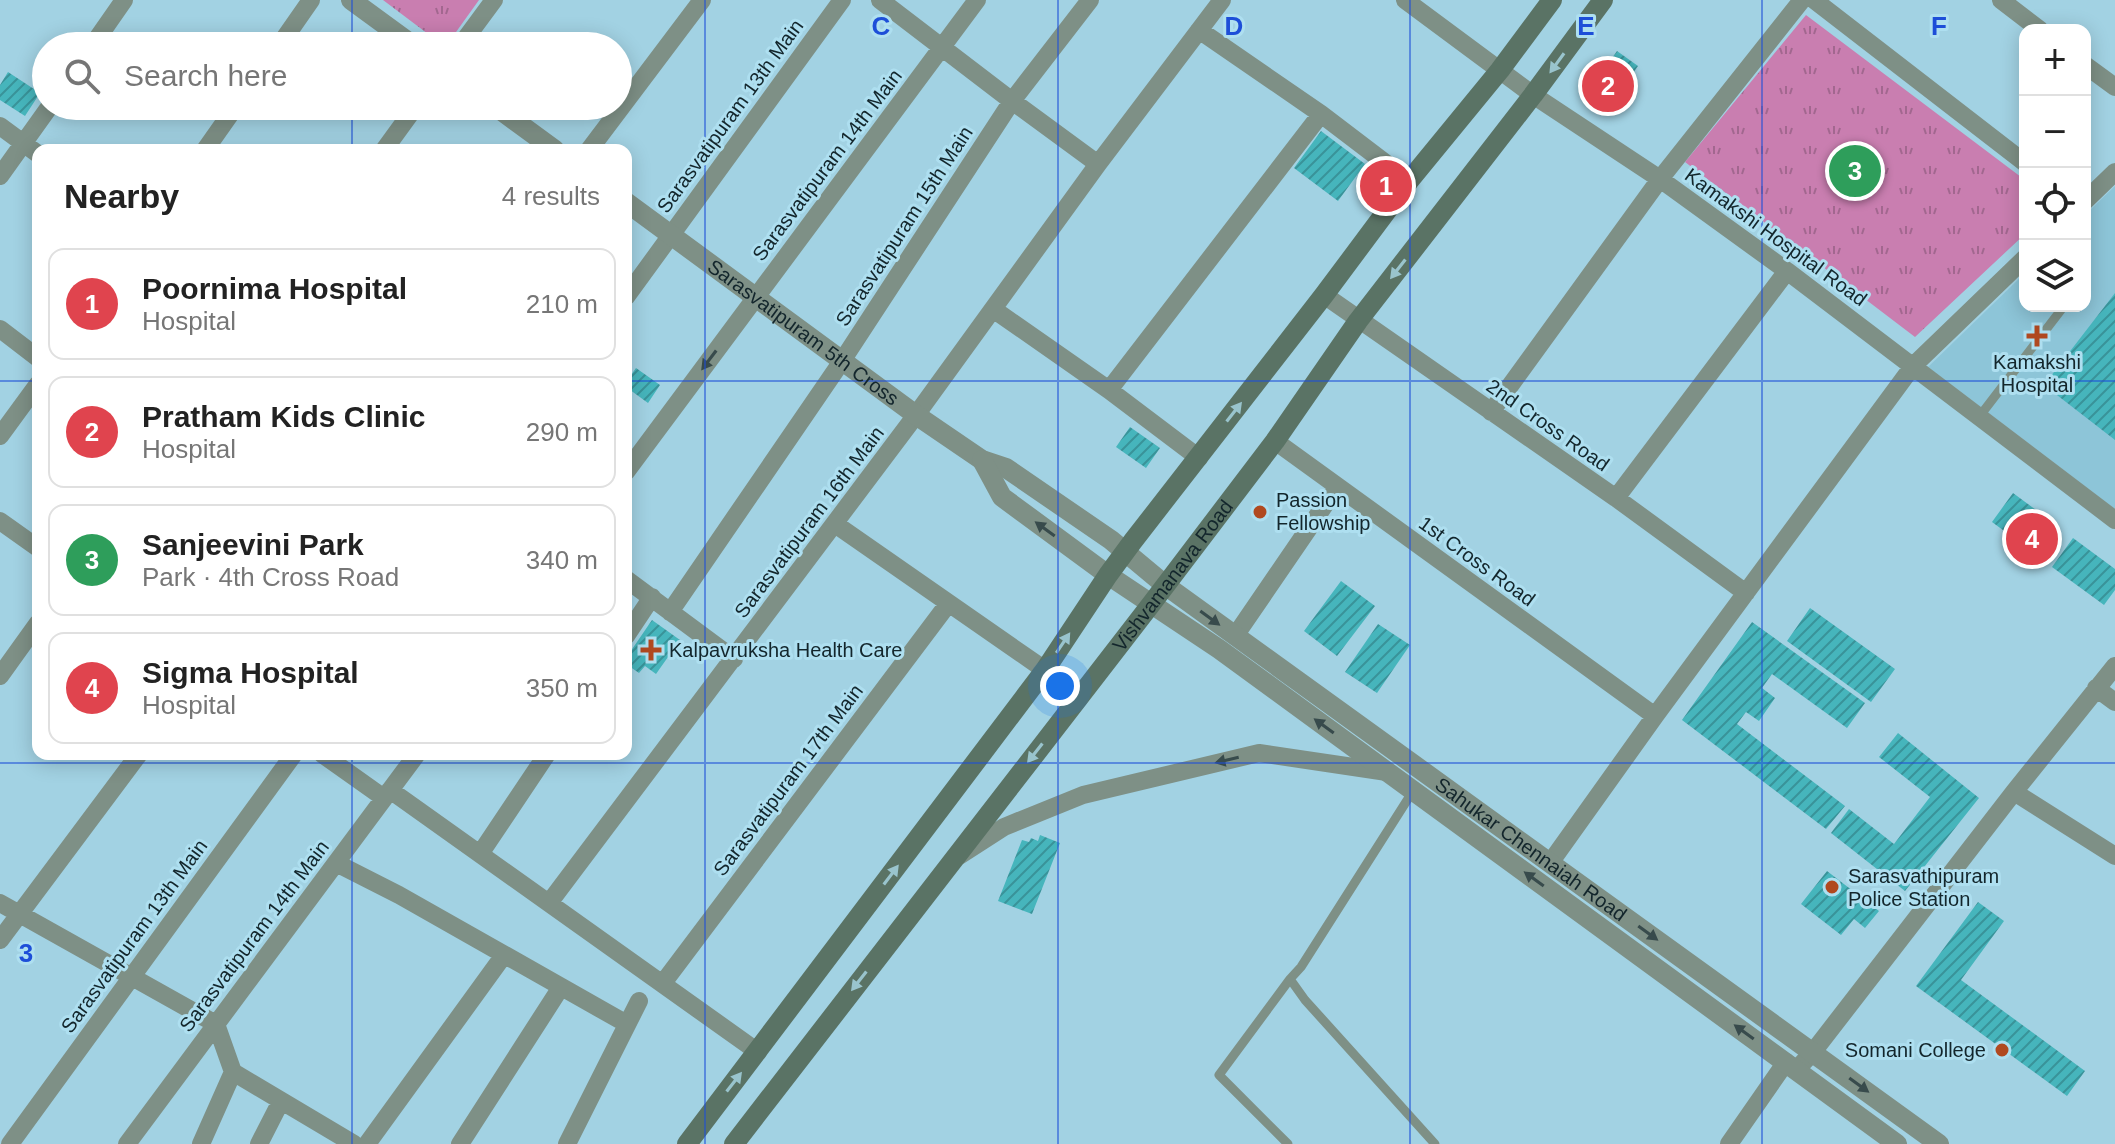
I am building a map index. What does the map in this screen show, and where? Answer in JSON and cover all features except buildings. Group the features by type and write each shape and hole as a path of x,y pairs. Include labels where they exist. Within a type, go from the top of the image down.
{"main road":[{"path":"687,1144 1045,670 1108,575 1409,181 1500,70 1552,0"},
{"name":"Vishvamanava Road","path":"734,1144 1152,603 1275,441 1358,321 1603,0"}],"street":[{"path":"102,32 124,0"},
{"path":"289,32 311,0"},
{"path":"351,0 395,32"},
{"path":"470,32 494,0"},
{"path":"632,93 702,0"},
{"name":"Sarasvatipuram 13th Main","path":"632,289 842,0"},
{"path":"880,0 1098,164"},
{"name":"Sarasvatipuram 14th Main","path":"632,464 977,0"},
{"name":"Sarasvatipuram 15th Main","path":"670,612 842,361 1012,101 1090,0"},
{"name":"Sarasvatipuram 16th Main","path":"549,903 835,524 1222,0"},
{"name":"Kamakshi Hospital Road","path":"1405,0 1533,95 1660,179 1787,271 2115,520"},
{"path":"1491,412 1660,179 1802,0"},
{"path":"1814,0 2019,158"},
{"path":"2001,0 2032,24"},
{"path":"1199,30 1321,114 1409,181"},
{"path":"2091,69 2115,87"},
{"path":"1109,390 1321,114"},
{"path":"33,144 44,120"},
{"path":"209,144 226,120"},
{"path":"388,144 406,120"},
{"path":"514,120 547,144"},
{"path":"594,144 612,120"},
{"path":"0,126 31,149 0,176"},
{"path":"2091,195 2115,172"},
{"name":"Sarasvatipuram 5th Cross","path":"632,206 916,415 982,460 1006,468 1111,540 1125,554"},
{"path":"1550,863 1913,366 2019,264"},
{"path":"1616,498 1787,271"},
{"name":"2nd Cross Road","path":"1324,295 1616,498 1746,593"},
{"path":"993,309 1199,458"},
{"path":"0,329 32,353"},
{"path":"0,436 32,392"},
{"name":"1st Cross Road","path":"1275,441 1655,716"},
{"name":"Sarasvatipuram 5th Cross","path":"982,460 1002,497 1108,575"},
{"path":"1235,636 1337,487"},
{"path":"0,521 32,544"},
{"path":"835,524 1045,670"},
{"name":"Sahukar Chennaiah Road","path":"1125,554 1939,1144"},
{"name":"Sahukar Chennaiah Road","path":"1108,575 1219,649 1897,1144"},
{"path":"632,583 734,659"},
{"path":"632,627 652,597"},
{"name":"Sarasvatipuram 17th Main","path":"663,983 948,604"},
{"path":"0,676 32,631"},
{"path":"1729,1144 1791,1066 1813,1052 2115,666"},
{"path":"2096,688 2115,702"},
{"path":"951,861 1004,827 1083,795 1259,753 1387,772"},
{"path":"0,940 134,760"},
{"name":"Sarasvatipuram 13th Main","path":"10,1144 290,760"},
{"path":"332,760 480,854 758,1052"},
{"name":"Sarasvatipuram 14th Main","path":"127,1144 412,760"},
{"path":"480,854 543,760"},
{"path":"2014,792 2115,856"},
{"path":"336,863 399,895 627,1024"},
{"path":"0,903 216,1024 233,1072 354,1144"},
{"path":"367,1144 504,955"},
{"path":"460,1144 561,987"},
{"path":"567,1144 639,1001"},
{"path":"201,1144 233,1072"},
{"path":"259,1144 281,1101"}],"lane":[{"path":"1979,417 2059,312"},
{"path":"1288,1144 1219,1075 1301,967 1413,791"},
{"path":"1290,979 1305,1000 1435,1144"}],"shaded area":[{"name":"Kamakshi Hospital","path":"2115,186 2115,509 1928,367 2019,279 2019,312 2091,312 2091,209"}],"green space":[{"path":"383,0 479,0 456,32 425,32"},
{"path":"1806,15 2019,175 2019,240 1915,337 1685,162"}],"place":[{"name":"Pratham Kids Clinic","path":"1608,86"},
{"name":"Sanjeevini Park","path":"1855,171"},
{"name":"Poornima Hospital","path":"1386,186"},
{"name":"Kamakshi Hospital","path":"2037,336"},
{"name":"Passion Fellowship","path":"1260,512"},
{"name":"Sigma Hospital","path":"2032,539"},
{"name":"Kalpavruksha Health Care","path":"651,650"},
{"name":"Sarasvathipuram Police Station","path":"1832,887"},
{"name":"Somani College","path":"2002,1050"}]}
